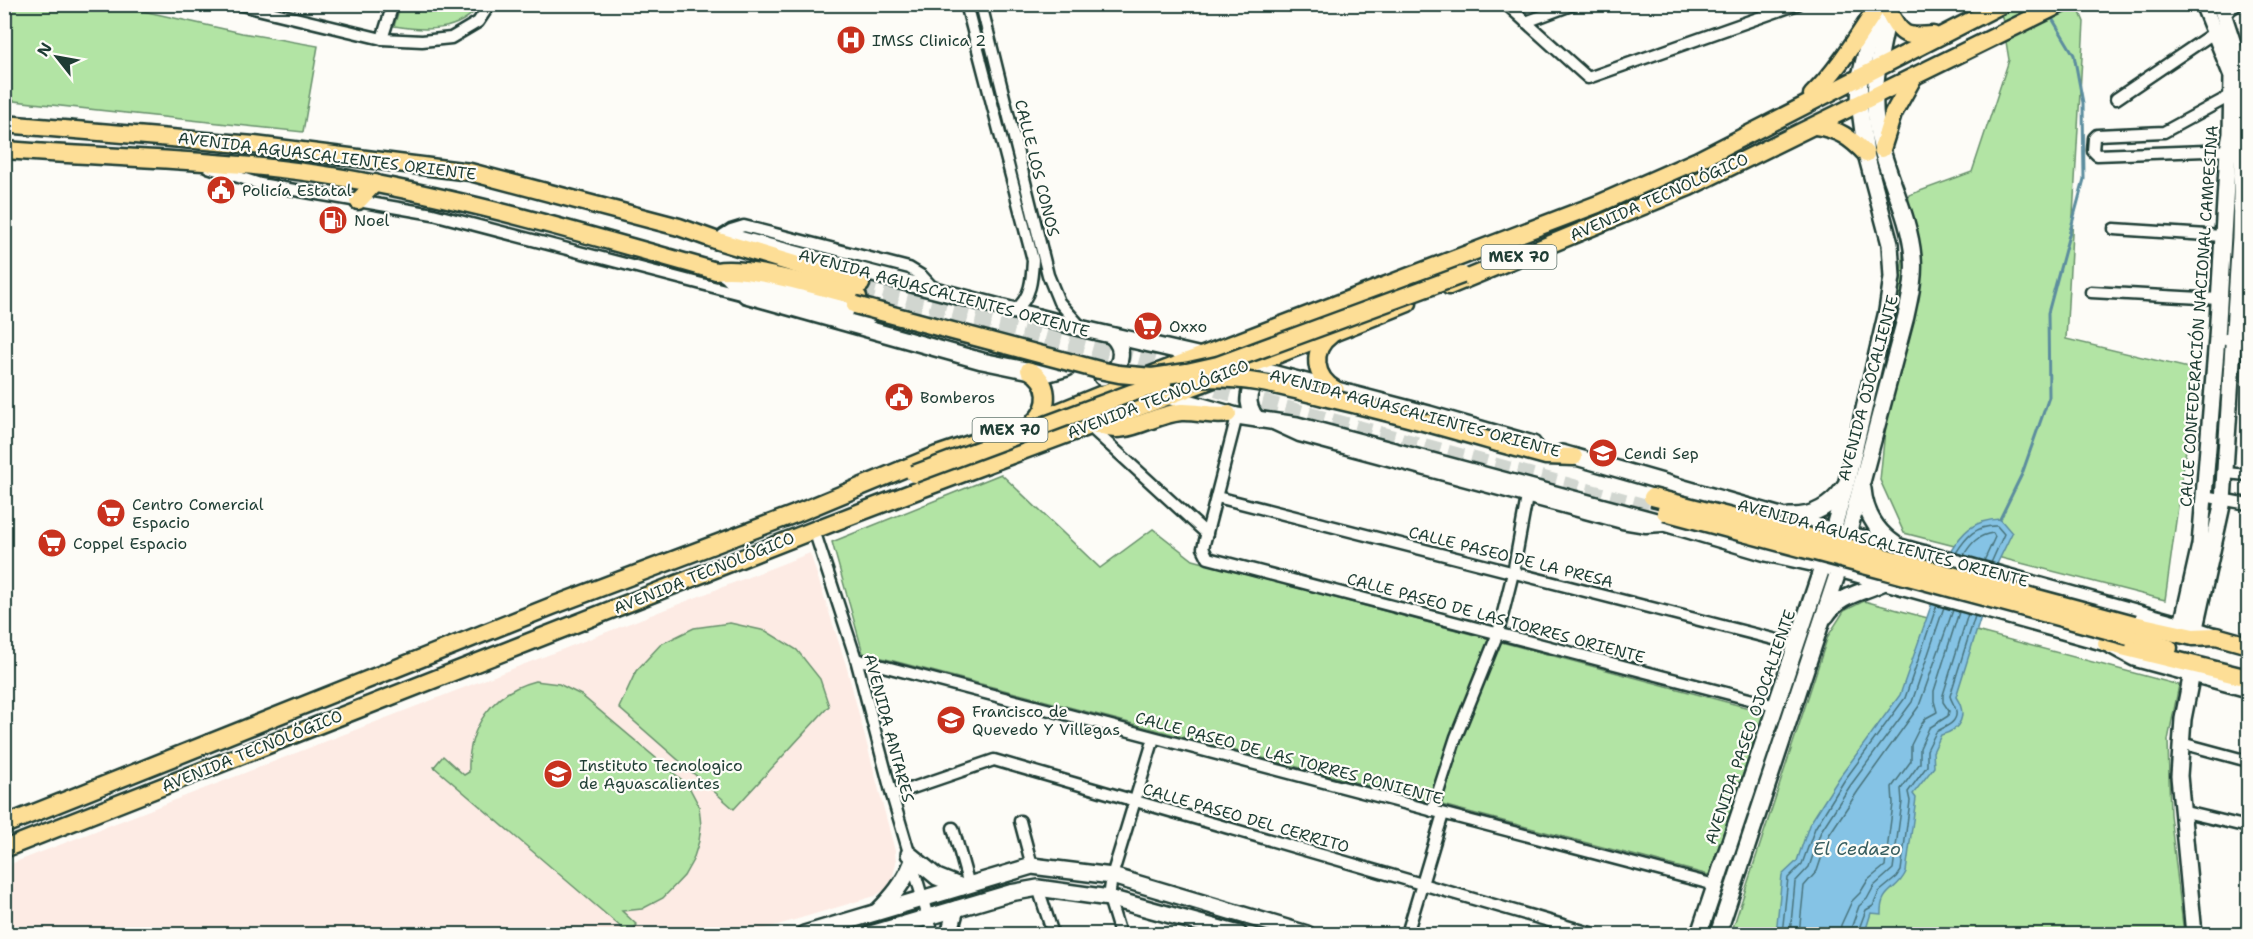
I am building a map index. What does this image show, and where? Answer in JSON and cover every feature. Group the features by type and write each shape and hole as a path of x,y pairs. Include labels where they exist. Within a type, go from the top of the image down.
{"main road":[{"name":"AVENIDA TECNOLÓGICO","path":"4,825 541,610 831,499 937,455 1034,422 1598,204 1698,160 2003,4"},
{"name":"AVENIDA TECNOLÓGICO","path":"4,849 814,530 1172,397 1508,262 1689,187 2061,4"},
{"path":"1797,109 1825,83 1881,7 1903,33 1910,36 1940,35"},
{"path":"1816,126 1831,128 1874,151 1914,78"},
{"name":"AVENIDA AGUASCALIENTES ORIENTE","path":"4,124 254,145 470,172 679,227 858,295"},
{"name":"AVENIDA AGUASCALIENTES ORIENTE","path":"4,150 188,161 302,172 375,183 559,226 721,273 726,269 858,295"},
{"path":"358,201 375,183"},
{"path":"802,295 820,297 858,295 1099,370 1152,377 1186,372 1242,358 1462,275 1508,262"},
{"path":"1333,333 1323,342 1317,360 1322,378 1336,390"},
{"path":"1029,370 1043,383 1047,395 1042,413 1034,422"},
{"path":"831,499 845,501 1144,388 1199,378 1255,380 1381,411 1546,456 1574,457"},
{"path":"1092,425 1107,430 1125,429 1173,413 1233,415"},
{"name":"AVENIDA AGUASCALIENTES ORIENTE","path":"1651,503 2132,630 2248,676"},
{"name":"AVENIDA AGUASCALIENTES ORIENTE","path":"2132,630 2188,631 2248,645"},
{"path":"2106,643 2248,676"}],"street":[{"path":"237,4 382,39 422,41 451,38 478,22 490,4"},
{"path":"382,39 393,4"},
{"path":"1506,4 1588,78 1798,4"},
{"path":"1526,22 1574,4"},
{"name":"CALLE CONFEDERACIÓN NACIONAL CAMPESINA","path":"2188,631 2225,339 2244,238 2240,150 2241,74 2221,19 2203,4"},
{"path":"2116,99 2238,4"},
{"path":"967,9 982,7"},
{"name":"CALLE LOS CONOS","path":"982,7 1048,274 1059,302 1083,329"},
{"name":"AVENIDA OJOCALIENTE","path":"1833,531 1887,311 1892,277 1890,244 1874,151 1881,7"},
{"name":"AVENIDA OJOCALIENTE","path":"1849,535 1913,285 1913,257 1908,234 1874,151 1859,103 1860,76 1881,7"},
{"name":"CALLE LOS CONOS","path":"967,9 1033,260 1028,295 1022,305 1015,310"},
{"name":"CALLE CONFEDERACIÓN NACIONAL CAMPESINA","path":"2188,631 2223,501 2226,473 2225,339 2219,299 2223,236 2240,150 2231,134 2232,95 2241,74"},
{"path":"2232,95 2164,132 2097,135 2094,138 2095,154 2240,150"},
{"name":"AVENIDA AGUASCALIENTES ORIENTE","path":"188,161 260,184 451,218 982,361 1049,373 1067,368"},
{"name":"AVENIDA AGUASCALIENTES ORIENTE","path":"679,227 723,235 1083,329 1245,366 1429,414 1800,522 2003,576 2188,631"},
{"path":"2114,229 2223,236"},
{"path":"721,273 746,296"},
{"name":"AVENIDA AGUASCALIENTES ORIENTE","path":"721,273 1233,415 1297,425 1671,525 1766,553 1839,569 2106,643 2127,656 2248,689"},
{"path":"2091,292 2219,299"},
{"path":"1099,377 1113,372 1119,364 1120,349 1112,336"},
{"path":"2225,339 2248,341"},
{"path":"1260,420 1249,404 1250,392 1258,380 1273,374"},
{"path":"1092,425 1207,534 1217,497 1233,415"},
{"name":"AVENIDA AGUASCALIENTES ORIENTE","path":"1260,420 1299,436 1634,525 1654,527 1671,525"},
{"path":"2226,473 2248,475"},
{"path":"1863,479 1866,505 1873,521 1885,536 1905,549"},
{"path":"1779,516 1803,515 1820,510 1839,494 1847,481"},
{"path":"2204,496 2248,504"},
{"name":"CALLE PASEO DE LA PRESA","path":"1217,497 1797,645"},
{"path":"1407,934 1422,885 1456,737 1498,633 1513,573 1527,497"},
{"path":"1766,553 1785,551 1798,545 1803,533 1800,522"},
{"name":"AVENIDA ANTARES","path":"814,530 856,659 892,795 933,934"},
{"name":"AVENIDA PASEO OJOCALIENTE","path":"1699,934 1797,645 1833,531"},
{"name":"CALLE PASEO DE LAS TORRES ORIENTE","path":"1207,534 1203,548 1208,558 1776,706"},
{"name":"AVENIDA PASEO OJOCALIENTE","path":"1718,934 1849,535"},
{"path":"1821,626 1829,612 1841,600 1891,584 1887,563 1896,552 1905,549"},
{"name":"CALLE PASEO DE LAS TORRES PONIENTE","path":"856,659 1715,885"},
{"path":"2192,673 2181,743 2179,776 2193,934"},
{"path":"1120,934 1109,898 1112,876 1154,738"},
{"path":"2181,743 2248,761"},
{"name":"CALLE PASEO DEL CERRITO","path":"892,795 994,760 1593,934"},
{"path":"2181,811 2248,827"},
{"path":"1020,821 1032,866"},
{"path":"953,828 965,886"},
{"path":"874,915 894,896 905,880 910,858 937,877 965,886"},
{"path":"804,934 1032,866 1112,876 1307,934"},
{"path":"1038,888 1053,934"},
{"path":"871,934 1010,893 1038,888 1109,898 1239,934"},
{"path":"950,934 956,909"}],"shaded area":[{"name":"Instituto Tecnologico de Aguascalientes","path":"810,553 846,665 895,851 896,863 893,876 886,889 875,896 747,934 9,934 5,885 7,872 13,863"}],"green space":[{"path":"5,4 116,5 242,33 318,46 303,132 5,100"},
{"path":"401,4 480,5 472,14 452,25 418,29 394,26"},
{"path":"2000,5 2077,5 2084,22 2066,339 2197,370 2165,600 1904,533 1880,480 1909,195 1972,172 2009,60"},
{"path":"1001,474 1100,568 1153,529 1193,560 1764,712 1709,875 863,653 832,542"},
{"path":"1864,601 2179,685 2168,740 2170,814 2184,934 1731,934 1828,636 1844,611"},
{"path":"730,623 766,631 797,650 820,679 829,706 734,809 619,708 636,671 661,644 694,628"},
{"path":"535,681 559,684 581,695 688,785 699,806 701,826 693,860 684,876 663,898 642,909 622,911 637,925 629,934 434,767 443,756 464,775 469,772 472,741 485,714 506,694"}],"water":[{"name":"El Cedazo","path":"2000,519 2012,533 1998,562 1956,697 1962,710 1962,716 1958,726 1941,735 1933,752 1934,767 1913,794 1916,798 1906,872 1883,900 1881,914 1871,913 1866,929 1861,934 1776,934 1782,875 1797,861 1809,825 1839,778 1900,695 1949,554 1969,529 1982,522"}],"waterway":[{"path":"2000,519 2022,474 2049,397 2048,313 2084,179 2083,103 2074,55 2050,15"}],"tunnel":[{"path":"861,284 1180,369"},
{"path":"858,297 1130,367"},
{"path":"1193,383 1650,508"}],"place":[{"name":"IMSS Clinica 2","path":"851,40"},
{"name":"Policía Estatal","path":"221,190"},
{"name":"Noel","path":"333,220"},
{"name":"Oxxo","path":"1148,326"},
{"name":"Bomberos","path":"899,397"},
{"name":"Cendi Sep","path":"1603,453"},
{"name":"Centro Comercial Espacio","path":"111,513"},
{"name":"Coppel Espacio","path":"52,543"},
{"name":"Francisco de Quevedo Y Villegas","path":"951,720"},
{"name":"Instituto Tecnologico de Aguascalientes","path":"558,774"}]}
